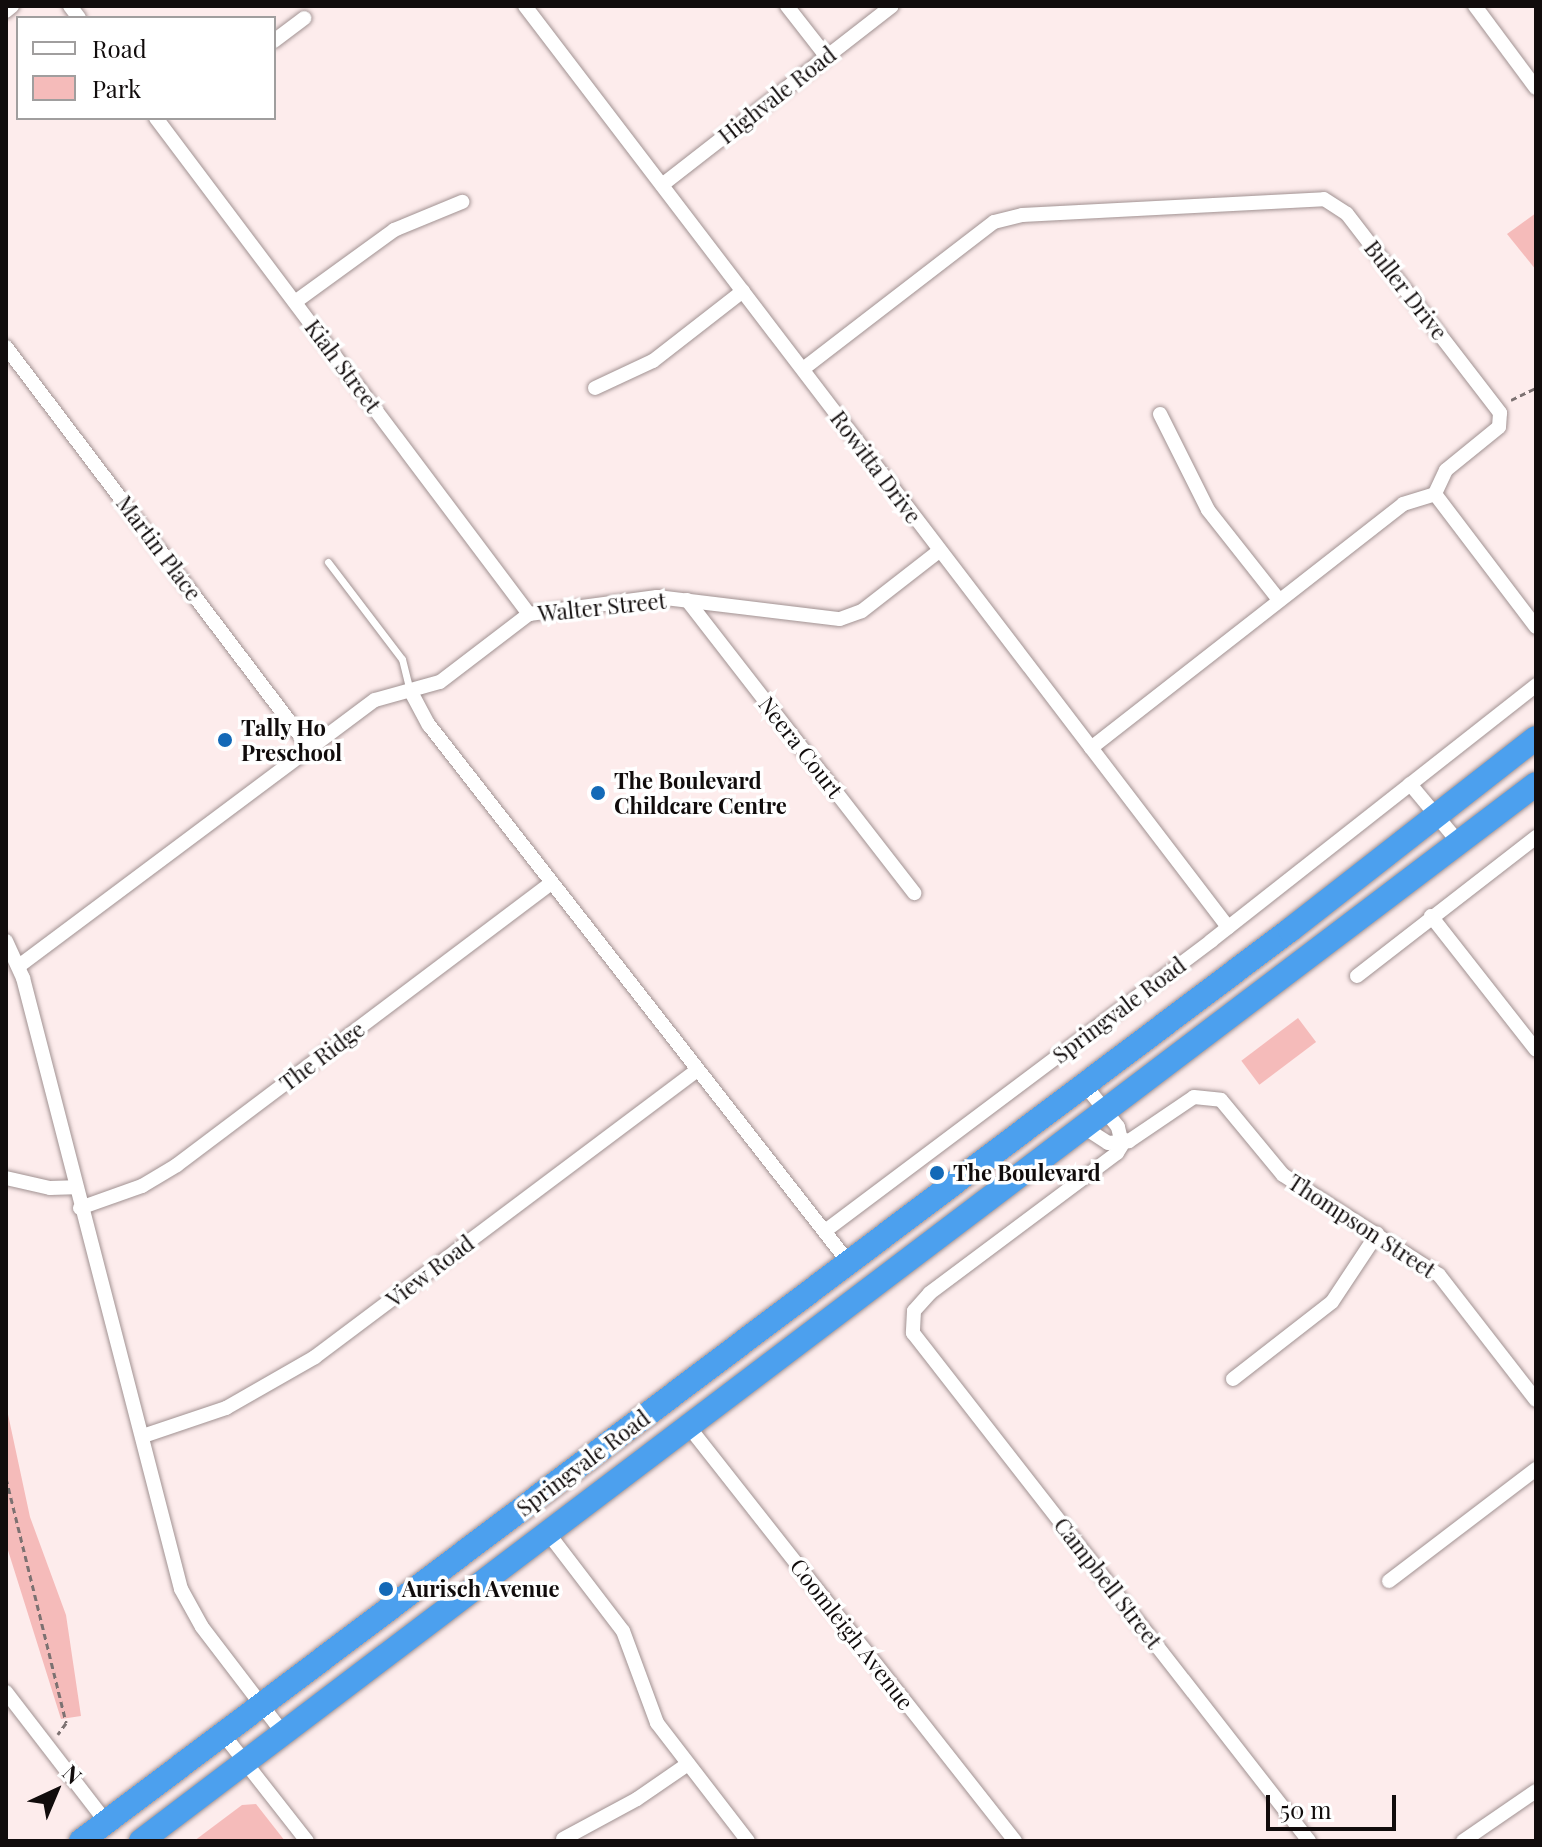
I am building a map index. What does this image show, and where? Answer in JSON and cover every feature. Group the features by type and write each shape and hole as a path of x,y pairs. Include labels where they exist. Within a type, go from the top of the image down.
{"highway":[{"name":"Springvale Road","path":"81,1841 1085,1085 1536,738"},
{"name":"Springvale Road","path":"141,1841 1536,784"}],"street":[{"path":"6,11 12,6"},
{"name":"Rowitta Drive","path":"525,6 1228,927"},
{"path":"787,6 826,56"},
{"name":"Highvale Road","path":"662,185 892,6"},
{"path":"1475,6 1536,88"},
{"path":"276,39 304,18"},
{"name":"Kiah Street","path":"164,121 295,302 529,614"},
{"name":"Buller Drive","path":"803,369 994,222 1022,215 1314,198 1347,214 1497,408"},
{"path":"295,302 394,230 462,202"},
{"path":"595,388 653,361 743,291"},
{"name":"Martin Place","path":"6,347 311,750"},
{"path":"1091,748 1403,504 1435,494 1446,470 1499,427 1497,408"},
{"path":"1160,414 1208,510 1279,600"},
{"path":"1435,494 1536,627"},
{"name":"Walter Street","path":"19,966 375,700 440,682 529,614 657,597 840,619 862,611 939,551"},
{"name":"Neera Court","path":"687,600 914,893"},
{"name":"Springvale Road","path":"825,1231 1228,927 1536,685"},
{"path":"410,690 429,725 849,1263"},
{"path":"1410,784 1460,844"},
{"path":"1357,976 1536,837"},
{"name":"The Ridge","path":"80,1208 166,1173 551,883"},
{"path":"1431,916 1536,1050"},
{"path":"6,941 19,966 74,1187 187,1601 283,1733"},
{"name":"View Road","path":"143,1436 226,1408 315,1357 697,1070"},
{"name":"Springvale Road","path":"1085,1085 1123,1140"},
{"name":"Thompson Street","path":"1123,1140 1142,1134 1189,1099 1212,1096 1229,1107 1283,1175 1442,1278 1536,1400"},
{"path":"1085,1128 1108,1143 1123,1140"},
{"name":"Campbell Street","path":"1123,1140 1117,1153 930,1293 918,1305 912,1323 916,1338 1309,1841"},
{"path":"6,1178 50,1188 74,1187"},
{"path":"1233,1379 1332,1302 1377,1234"},
{"name":"Coomleigh Avenue","path":"689,1427 1015,1841"},
{"path":"1389,1581 1536,1469"},
{"path":"548,1533 621,1627 657,1723 748,1841"},
{"path":"6,1692 106,1822"},
{"path":"223,1734 307,1841"},
{"path":"563,1839 637,1799 688,1764"},
{"path":"1463,1841 1536,1791"}],"lane":[{"path":"328,562 402,659 410,690"}],"path":[{"path":"1497,408 1536,388"},
{"path":"6,1478 66,1723 48,1747"}],"green space":[{"path":"1536,213 1536,270 1507,234"},
{"path":"1298,1018 1316,1042 1259,1085 1241,1061"},
{"path":"6,1405 30,1517 66,1615 81,1716 61,1719 6,1544"},
{"path":"256,1804 285,1841 194,1841 242,1805"}],"place":[{"name":"Tally Ho Preschool","path":"225,740"},
{"name":"The Boulevard Childcare Centre","path":"598,793"},
{"name":"The Boulevard","path":"937,1173"},
{"name":"Aurisch Avenue","path":"386,1589"}]}
